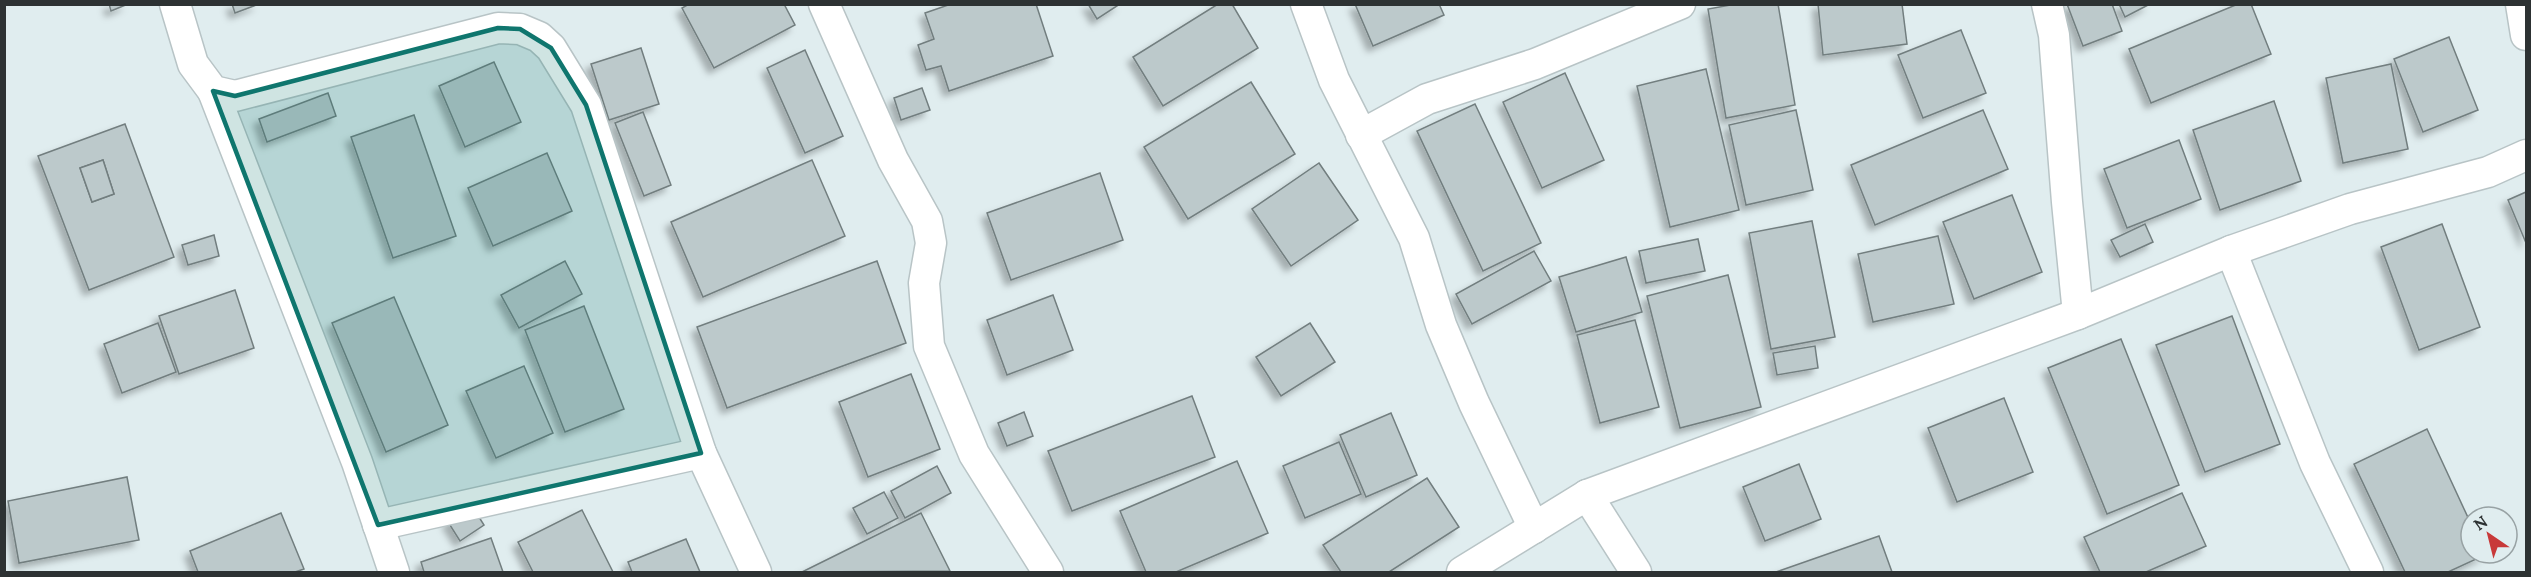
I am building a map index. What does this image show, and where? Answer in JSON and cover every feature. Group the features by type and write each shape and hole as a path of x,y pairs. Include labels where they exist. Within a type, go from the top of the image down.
{"street":[{"path":"175,4 193,64 213,91 357,462 394,573"},
{"path":"824,4 893,160 927,221 931,243 924,283 929,346 974,454 1047,573"},
{"path":"1306,4 1334,80 1414,238 1441,325 1474,403 1534,528"},
{"path":"1361,135 1427,99 1535,63 1680,4"},
{"path":"2047,4 2054,35 2078,314"},
{"path":"2521,4 2526,35"},
{"path":"213,91 235,96 498,28 520,29 539,37 551,48 586,105 701,453 756,573"},
{"path":"1462,573 1587,495 2078,314 2231,252 2350,209 2488,172 2526,155"},
{"path":"2231,252 2315,463 2368,573"},
{"path":"378,525 701,453"},
{"path":"1587,495 1636,573"}],"highlighted area":[{"path":"498,28 520,29 551,48 586,105 701,453 378,525 213,91 235,96"}],"building":[{"path":"109,4 128,4 111,11"},
{"path":"232,4 259,4 235,13"},
{"path":"689,4 784,4 795,25 714,68 682,8"},
{"path":"951,4 1036,4 1053,56 949,91 941,66 926,70 918,45 934,39 925,13"},
{"path":"1088,4 1120,4 1097,19"},
{"path":"1218,4 1232,4 1258,48 1163,106 1133,57"},
{"path":"1355,4 1439,4 1444,15 1373,46"},
{"path":"1736,4 1778,4 1795,105 1726,118 1708,9"},
{"path":"1818,4 1902,4 1907,44 1823,55"},
{"path":"2067,4 2112,4 2122,31 2083,46"},
{"path":"2119,4 2150,4 2125,17"},
{"path":"2238,4 2251,4 2271,54 2151,103 2129,49"},
{"path":"1961,30 1986,93 1923,118 1898,55"},
{"path":"2449,37 2478,110 2423,132 2394,59"},
{"path":"641,48 659,104 609,120 591,64"},
{"path":"805,50 843,136 805,153 767,68"},
{"path":"494,62 521,122 465,147 439,86"},
{"path":"2391,64 2408,149 2343,163 2326,78"},
{"path":"1706,69 1739,210 1670,227 1637,86"},
{"path":"1565,73 1604,160 1542,188 1503,102"},
{"path":"1251,82 1295,154 1188,219 1144,147"},
{"path":"922,88 930,110 901,120 894,98"},
{"path":"328,93 336,116 267,142 259,119"},
{"path":"2274,101 2301,181 2220,210 2193,130"},
{"path":"1475,104 1541,243 1483,271 1417,131"},
{"path":"1796,110 1813,190 1746,205 1729,125"},
{"path":"1983,110 2008,169 1875,225 1851,165"},
{"path":"643,112 671,185 644,196 615,123"},
{"path":"414,115 456,236 393,258 351,137"},
{"path":"125,124 174,257 89,290 38,156","holes":["103,160 114,194 92,202 80,168"]},
{"path":"2179,140 2201,199 2127,228 2104,169"},
{"path":"547,153 572,211 493,246 468,188"},
{"path":"103,160 114,194 92,202 80,168"},
{"path":"812,160 845,236 703,297 671,222"},
{"path":"1319,163 1358,220 1291,266 1252,209"},
{"path":"1100,173 1123,240 1011,280 987,213"},
{"path":"2526,192 2526,243 2508,200"},
{"path":"2012,195 2042,272 1974,299 1943,222"},
{"path":"1812,221 1835,337 1771,349 1749,233"},
{"path":"2145,224 2153,242 2120,257 2111,240"},
{"path":"2442,224 2480,327 2419,350 2381,247"},
{"path":"214,235 219,256 188,265 182,245"},
{"path":"1938,236 1954,304 1873,322 1858,254"},
{"path":"1698,239 1705,271 1646,283 1639,251"},
{"path":"1534,251 1551,281 1472,324 1456,294"},
{"path":"1626,257 1642,312 1576,332 1559,277"},
{"path":"565,261 582,294 519,328 501,295"},
{"path":"877,261 906,343 727,408 697,327"},
{"path":"1728,275 1761,407 1680,428 1647,296"},
{"path":"235,290 254,348 179,374 159,316"},
{"path":"1053,295 1073,350 1007,375 987,320"},
{"path":"394,297 448,425 386,452 332,323"},
{"path":"584,306 624,409 565,432 525,330"},
{"path":"2232,316 2280,444 2205,472 2156,345"},
{"path":"1635,320 1659,407 1600,423 1577,335"},
{"path":"158,323 176,372 122,393 104,344"},
{"path":"1310,323 1335,362 1281,396 1256,357"},
{"path":"2121,339 2179,485 2107,514 2048,368"},
{"path":"1815,346 1818,368 1777,375 1773,353"},
{"path":"524,366 553,433 496,458 466,391"},
{"path":"911,374 940,449 868,477 839,402"},
{"path":"1192,396 1215,457 1072,511 1048,451"},
{"path":"2004,398 2033,472 1957,502 1928,428"},
{"path":"1024,412 1033,436 1007,446 998,423"},
{"path":"1391,413 1417,475 1366,497 1340,435"},
{"path":"2427,429 2462,505 2459,505 2459,565 2463,565 2448,572 2405,572 2354,464"},
{"path":"1339,442 1361,494 1305,518 1283,466"},
{"path":"1237,461 1268,533 1176,572 1146,572 1120,511"},
{"path":"1799,464 1821,519 1765,541 1743,487"},
{"path":"937,466 951,493 905,518 891,491"},
{"path":"127,477 139,540 19,563 8,501"},
{"path":"1427,478 1459,527 1389,572 1341,572 1323,545"},
{"path":"884,492 898,518 867,534 853,508"},
{"path":"2182,493 2206,546 2146,572 2100,572 2084,537"},
{"path":"472,506 484,525 460,541 448,522"},
{"path":"582,510 613,572 533,572 518,542"},
{"path":"281,513 304,569 295,572 198,572 190,551"},
{"path":"921,513 950,571 802,572"},
{"path":"1879,536 1892,572 1776,572"},
{"path":"491,538 503,572 424,572 421,562"},
{"path":"686,539 700,572 632,572 628,562"}]}
